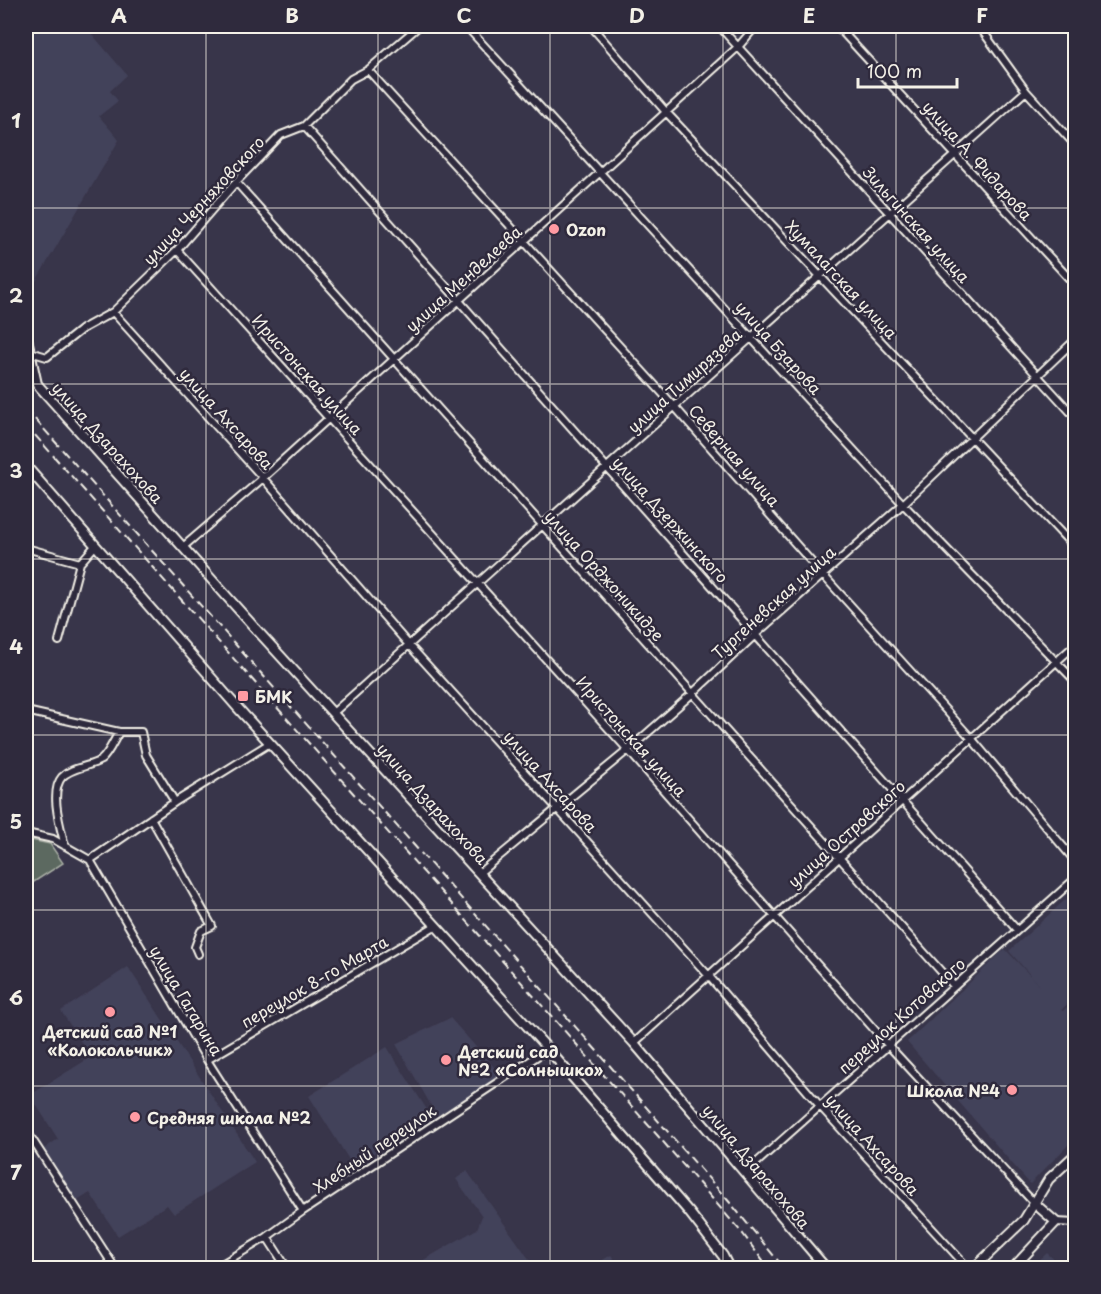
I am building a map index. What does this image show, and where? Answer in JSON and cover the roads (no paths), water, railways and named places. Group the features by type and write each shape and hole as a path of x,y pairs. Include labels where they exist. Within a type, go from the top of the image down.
{"street":[{"name":"улица Черняховского","path":"30,352 47,357 82,329 113,312 177,250 236,182 282,135 304,126 351,79 368,70 419,26"},
{"name":"улица Бзарова","path":"466,26 903,504 1076,682"},
{"name":"Хумалагская улица","path":"591,26 666,112 1076,549"},
{"name":"Зильгинская улица","path":"718,26 1076,418"},
{"name":"улица Менделеева","path":"183,547 263,478 600,174 738,47 756,26"},
{"name":"улица А. Фидарова","path":"837,26 1076,286"},
{"path":"979,26 1026,91 1076,146"},
{"name":"Северная улица","path":"368,70 674,406 971,738 1076,862"},
{"name":"улица Тимирязева","path":"333,713 1026,91"},
{"name":"улица Дзержинского","path":"304,126 1017,930"},
{"name":"улица Орджоникидзе","path":"236,182 954,986"},
{"name":"Иристонская улица","path":"177,250 628,750 888,1045 1034,1203 1056,1222"},
{"name":"улица Ахсарова","path":"113,312 263,478 409,645 708,975 820,1106 968,1269"},
{"name":"улица Дзарахохова","path":"26,334 37,384 633,1043 826,1269"},
{"name":"Тургеневская улица","path":"479,873 558,809 693,693 903,504 1076,339"},
{"path":"26,466 270,743 548,1049 690,1212 723,1256 729,1269"},
{"path":"59,641 80,563 95,546"},
{"path":"26,548 80,563"},
{"name":"улица Островского","path":"633,1043 1076,644"},
{"path":"26,711 119,732 141,732 146,754 175,802"},
{"path":"66,846 57,810 57,787 62,777 102,759 119,732"},
{"path":"90,860 175,802 270,743"},
{"path":"151,818 212,926 201,931 195,946 198,954"},
{"name":"улица Гагарина","path":"26,833 53,839 90,860 207,1060 303,1211"},
{"name":"переулок Котовского","path":"745,1173 1076,878"},
{"name":"переулок 8-го Марта","path":"207,1060 435,926"},
{"name":"Хлебный переулок","path":"215,1269 267,1237 548,1049"},
{"path":"26,1130 115,1269"},
{"path":"974,1269 1024,1220 1049,1179 1076,1154"},
{"path":"1013,1269 1056,1222 1076,1223"},
{"path":"267,1237 287,1269"}],"railway":[{"path":"26,409 597,1051 784,1268"},
{"path":"26,425 658,1136 743,1234 768,1268"}],"place":[{"name":"Ozon","path":"554,229"},
{"name":"БМК","path":"243,696"},
{"name":"Детский сад №1 «Колокольчик»","path":"110,1012"},
{"name":"Детский сад №2 «Солнышко»","path":"446,1060"},
{"name":"Школа №4","path":"1012,1090"},
{"name":"Средняя школа №2","path":"135,1117"}]}
